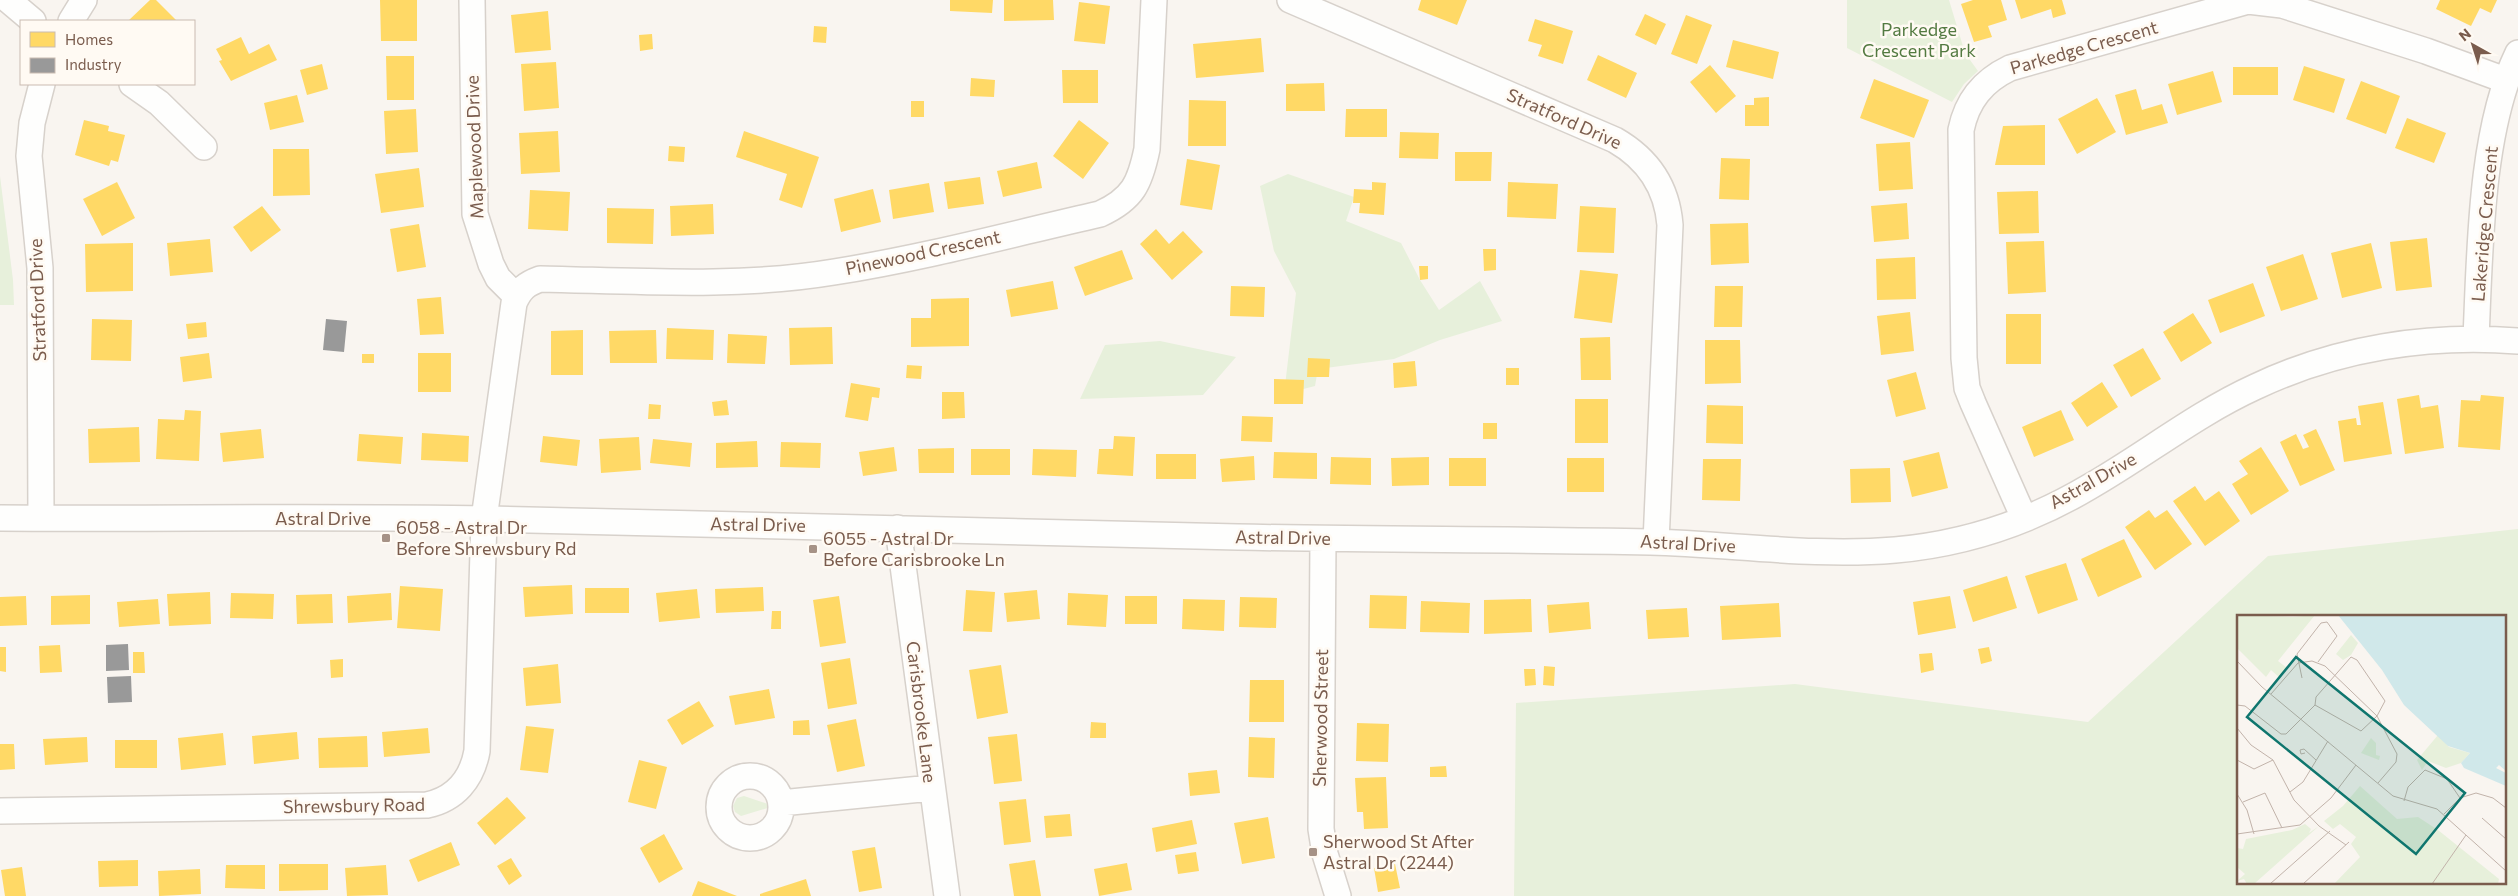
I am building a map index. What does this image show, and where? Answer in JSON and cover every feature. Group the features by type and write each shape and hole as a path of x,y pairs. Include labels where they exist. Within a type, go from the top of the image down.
{"street":[{"path":"8,0 32,20"},
{"path":"72,20 84,0"},
{"name":"Maplewood Drive","path":"472,0 475,214 479,232 498,278 517,297"},
{"name":"Pinewood Crescent","path":"517,297 526,284 540,278 640,282 745,280 834,272 1090,216 1111,209 1134,189 1147,149 1154,0"},
{"name":"Stratford Drive","path":"1290,0 1615,140 1633,152 1650,169 1664,195 1670,225 1656,542"},
{"name":"Parkedge Crescent","path":"2024,518 1967,388 1964,358 1961,130 1966,112 1974,95 1989,80 2010,68 2248,1 2282,5 2426,51 2505,80"},
{"name":"Lakeridge Crescent","path":"2476,338 2486,183 2505,80 2518,53"},
{"name":"Stratford Drive","path":"41,518 40,268 29,156 32,123 42,85"},
{"path":"133,85 159,103 204,147"},
{"path":"484,519 514,303 517,297"},
{"name":"Astral Drive","path":"0,518 484,519 1323,539 1656,542 1806,550 1888,551 1936,546 1984,534 2024,518 2086,489 2222,404 2255,386 2312,363 2375,346 2476,338 2518,342"},
{"name":"Shrewsbury Road","path":"0,811 427,805 444,800 458,790 467,779 477,751 484,519"},
{"name":"Carisbrooke Lane","path":"898,528 931,788 947,896"},
{"name":"Sherwood Street","path":"1323,539 1320,803 1325,854 1338,896"},
{"path":"781,803 931,788"}],"green space":[{"name":"Parkedge Crescent Park","path":"1847,0 1949,0 1965,53 1978,71 1964,84 1952,102 1847,48"},
{"path":"1288,174 1354,197 1346,221 1401,243 1420,280 1439,310 1480,281 1502,321 1440,340 1394,359 1318,369 1315,386 1284,394 1296,293 1274,251 1260,186"},
{"path":"0,176 13,280 14,305 0,305"},
{"path":"1160,341 1236,357 1203,395 1080,399 1105,345"},
{"path":"2518,529 2518,896 1514,896 1516,703 1795,684 2088,722 2268,556"},
{"path":"744,796 774,806 741,816 735,812 733,806 737,798"}],"building: Homes":[{"path":"150,0 156,0 176,20 129,20"},
{"path":"380,0 417,0 417,41 381,41"},
{"path":"950,0 993,0 992,13 950,11"},
{"path":"1004,0 1053,0 1054,20 1004,21"},
{"path":"1421,0 1467,0 1457,25 1418,10"},
{"path":"1973,0 2001,0 2007,20 1988,26 1992,37 1974,42 1961,4"},
{"path":"2015,0 2062,0 2066,14 2053,18 2051,9 2021,19"},
{"path":"2440,0 2497,0 2491,13 2480,8 2471,26 2436,9"},
{"path":"1079,2 1110,6 1105,44 1074,41"},
{"path":"548,11 551,50 515,53 511,15"},
{"path":"1645,14 1666,24 1656,45 1635,35"},
{"path":"1686,15 1712,25 1697,64 1671,54"},
{"path":"1535,19 1573,31 1563,64 1538,56 1542,45 1528,41"},
{"path":"814,26 827,27 826,43 813,42"},
{"path":"652,34 653,49 640,51 639,35"},
{"path":"241,37 249,54 269,44 277,60 231,81 219,61 222,60 216,49"},
{"path":"1261,38 1264,72 1196,78 1193,44"},
{"path":"1733,40 1779,52 1773,79 1726,67"},
{"path":"1598,55 1637,73 1626,98 1587,80"},
{"path":"386,56 414,56 414,100 387,100"},
{"path":"556,62 559,108 524,111 521,64"},
{"path":"322,64 328,89 307,95 300,70"},
{"path":"1710,65 1736,96 1716,113 1690,82"},
{"path":"2304,66 2345,79 2334,113 2293,100"},
{"path":"2233,67 2278,67 2278,95 2233,95"},
{"path":"1062,70 1098,70 1098,103 1063,103"},
{"path":"2213,71 2222,102 2177,115 2168,84"},
{"path":"971,78 995,80 994,97 970,96"},
{"path":"1874,79 1929,100 1914,138 1860,118"},
{"path":"2361,81 2400,96 2386,134 2346,119"},
{"path":"1324,83 1325,111 1286,111 1286,84"},
{"path":"2136,89 2142,110 2162,104 2168,123 2126,135 2115,95"},
{"path":"297,95 304,122 270,130 264,103"},
{"path":"1769,97 1769,126 1745,126 1745,105 1754,105 1754,98"},
{"path":"2097,98 2116,132 2077,154 2058,119"},
{"path":"1189,100 1226,101 1226,146 1188,146"},
{"path":"911,101 924,101 924,117 911,117"},
{"path":"416,109 418,152 386,154 384,111"},
{"path":"1346,109 1387,109 1387,137 1345,137"},
{"path":"2407,118 2446,133 2434,163 2395,148"},
{"path":"84,120 109,126 108,131 125,135 118,162 111,160 109,166 75,155"},
{"path":"1079,120 1109,143 1083,179 1053,156"},
{"path":"2045,125 2045,165 1995,165 2003,126"},
{"path":"558,131 560,172 521,174 519,133"},
{"path":"744,131 819,157 802,208 779,200 787,174 736,157"},
{"path":"1400,132 1439,133 1438,159 1399,158"},
{"path":"1910,142 1913,189 1879,191 1876,144"},
{"path":"669,146 685,147 684,162 668,161"},
{"path":"273,149 309,149 310,195 273,196"},
{"path":"1455,152 1492,152 1491,181 1455,181"},
{"path":"1721,158 1750,159 1749,200 1719,199"},
{"path":"1187,159 1220,165 1212,210 1180,205"},
{"path":"1037,162 1042,188 1003,197 997,171"},
{"path":"419,168 424,207 381,213 375,174"},
{"path":"980,177 984,204 948,209 944,182"},
{"path":"117,182 135,218 102,236 83,199"},
{"path":"1372,182 1386,183 1384,215 1359,213 1360,203 1353,203 1354,189 1372,190"},
{"path":"1508,182 1558,184 1556,219 1507,217"},
{"path":"929,183 934,212 893,219 889,190"},
{"path":"873,189 881,222 841,232 834,199"},
{"path":"530,190 570,192 568,231 528,229"},
{"path":"2038,191 2039,233 1999,234 1997,192"},
{"path":"1907,203 1909,239 1874,242 1871,206"},
{"path":"713,204 714,234 671,236 670,206"},
{"path":"262,206 281,230 251,252 233,227"},
{"path":"1580,206 1616,208 1614,253 1577,252"},
{"path":"607,208 654,209 653,244 607,243"},
{"path":"1748,223 1749,263 1711,265 1710,224"},
{"path":"419,224 426,267 397,272 390,229"},
{"path":"1156,229 1169,244 1183,231 1203,252 1172,280 1140,244"},
{"path":"2427,238 2432,287 2396,291 2390,242"},
{"path":"210,239 213,272 170,276 167,243"},
{"path":"2044,241 2046,292 2008,294 2006,242"},
{"path":"133,243 133,291 86,292 85,244"},
{"path":"2371,243 2382,288 2342,298 2331,253"},
{"path":"1483,249 1496,249 1496,270 1484,271"},
{"path":"1122,250 1133,279 1085,296 1074,267"},
{"path":"2303,254 2318,299 2281,311 2266,267"},
{"path":"1915,257 1916,299 1877,300 1876,259"},
{"path":"1419,266 1428,266 1428,279 1420,280"},
{"path":"1580,270 1618,274 1612,323 1574,318"},
{"path":"1053,281 1058,309 1011,317 1006,290"},
{"path":"2253,283 2265,316 2220,333 2208,300"},
{"path":"1231,286 1265,287 1264,317 1230,316"},
{"path":"1715,286 1743,286 1742,327 1714,327"},
{"path":"441,297 444,334 420,335 417,299"},
{"path":"969,298 969,346 911,347 911,318 931,318 931,299"},
{"path":"1910,312 1914,351 1881,355 1877,316"},
{"path":"2193,313 2212,343 2181,362 2163,332"},
{"path":"2006,314 2041,314 2041,364 2006,364"},
{"path":"92,319 132,320 131,361 91,360"},
{"path":"206,322 207,337 188,339 186,324"},
{"path":"832,327 833,364 790,365 789,328"},
{"path":"667,328 714,330 713,360 666,359"},
{"path":"583,330 583,375 551,375 551,331"},
{"path":"656,330 657,363 610,363 609,331"},
{"path":"728,334 767,336 765,364 727,363"},
{"path":"1610,337 1611,380 1581,380 1580,338"},
{"path":"1705,340 1740,340 1741,383 1705,384"},
{"path":"2143,348 2161,379 2131,397 2113,365"},
{"path":"209,353 212,378 183,382 180,357"},
{"path":"418,353 451,353 451,392 418,392"},
{"path":"362,354 374,354 374,363 362,363"},
{"path":"1308,358 1330,359 1329,377 1307,377"},
{"path":"1415,361 1417,386 1394,388 1393,363"},
{"path":"907,365 922,366 921,379 906,378"},
{"path":"1506,368 1519,368 1519,385 1506,385"},
{"path":"1916,372 1926,409 1896,417 1887,380"},
{"path":"1274,379 1304,380 1303,404 1274,404"},
{"path":"2102,382 2118,407 2087,427 2071,403"},
{"path":"851,383 880,388 879,398 872,397 868,421 845,417"},
{"path":"942,392 964,392 965,418 942,419"},
{"path":"2419,395 2421,408 2438,405 2444,448 2405,454 2397,399"},
{"path":"2481,395 2504,397 2500,450 2458,447 2461,400 2480,401"},
{"path":"1575,399 1608,399 1608,443 1575,443"},
{"path":"727,400 729,415 714,416 712,402"},
{"path":"2383,402 2392,454 2344,462 2338,421 2356,418 2357,425 2361,425 2358,406"},
{"path":"649,404 661,405 660,419 648,419"},
{"path":"1707,405 1743,406 1743,444 1706,443"},
{"path":"185,410 201,411 199,461 156,459 158,419 184,420"},
{"path":"2061,410 2074,440 2034,457 2022,427"},
{"path":"1242,416 1273,417 1272,442 1241,441"},
{"path":"1483,423 1497,423 1497,439 1483,439"},
{"path":"139,427 140,462 89,463 88,429"},
{"path":"261,429 264,458 223,462 220,433"},
{"path":"2316,429 2335,470 2300,486 2280,442 2296,434 2303,449 2309,447 2303,435"},
{"path":"422,433 469,436 468,462 421,460"},
{"path":"359,434 403,437 401,464 357,461"},
{"path":"543,436 580,440 577,466 540,462"},
{"path":"1114,436 1135,437 1133,476 1097,474 1099,449 1113,449"},
{"path":"639,437 641,470 601,473 599,439"},
{"path":"653,439 692,443 690,467 650,463"},
{"path":"757,441 758,467 716,468 716,443"},
{"path":"781,442 821,443 820,468 780,467"},
{"path":"894,447 897,471 863,476 859,452"},
{"path":"2261,447 2289,491 2251,515 2232,484 2248,474 2239,461"},
{"path":"954,448 954,473 919,473 918,449"},
{"path":"971,449 1010,449 1010,475 971,475"},
{"path":"1033,449 1077,450 1076,477 1032,475"},
{"path":"1274,452 1317,453 1317,479 1273,478"},
{"path":"1939,452 1948,488 1912,497 1903,461"},
{"path":"1156,454 1196,454 1196,479 1156,479"},
{"path":"1254,456 1255,480 1222,482 1220,459"},
{"path":"1331,457 1371,458 1371,485 1330,484"},
{"path":"1429,457 1429,485 1392,486 1391,458"},
{"path":"1449,458 1486,458 1486,486 1449,486"},
{"path":"1567,458 1604,458 1604,492 1567,492"},
{"path":"1703,459 1741,459 1740,501 1702,500"},
{"path":"1890,468 1891,502 1851,503 1850,469"},
{"path":"2195,486 2205,501 2219,491 2240,521 2205,546 2173,501"},
{"path":"2149,510 2155,518 2167,510 2192,544 2155,570 2125,527"},
{"path":"2124,539 2142,577 2098,597 2081,559"},
{"path":"2066,563 2078,600 2038,614 2025,576"},
{"path":"2007,576 2017,608 1973,622 1963,590"},
{"path":"572,585 573,614 525,617 523,587"},
{"path":"400,586 443,589 440,631 397,628"},
{"path":"763,587 764,611 716,613 715,589"},
{"path":"585,588 629,588 629,613 585,613"},
{"path":"697,589 700,618 659,622 656,593"},
{"path":"966,590 995,592 992,632 963,631"},
{"path":"1037,590 1040,619 1007,622 1004,593"},
{"path":"210,592 211,624 169,626 167,594"},
{"path":"231,593 274,594 273,619 230,618"},
{"path":"391,593 392,620 348,623 347,596"},
{"path":"1068,593 1108,595 1106,627 1067,625"},
{"path":"332,594 333,623 297,624 296,595"},
{"path":"90,595 90,624 51,625 51,596"},
{"path":"1370,595 1407,596 1406,629 1369,628"},
{"path":"26,596 27,625 0,626 0,597"},
{"path":"839,596 846,643 820,647 813,600"},
{"path":"1125,596 1157,596 1157,624 1125,624"},
{"path":"1950,596 1956,628 1918,635 1913,602"},
{"path":"1240,597 1277,598 1276,628 1239,627"},
{"path":"158,599 160,624 119,627 117,602"},
{"path":"1183,599 1225,600 1224,631 1182,629"},
{"path":"1531,599 1532,632 1484,634 1484,600"},
{"path":"1421,601 1470,603 1469,633 1420,632"},
{"path":"1589,602 1591,629 1549,633 1547,605"},
{"path":"1779,603 1781,637 1722,640 1720,606"},
{"path":"1687,608 1689,637 1648,639 1646,610"},
{"path":"772,611 781,611 781,629 771,629"},
{"path":"60,645 62,672 40,673 39,646"},
{"path":"0,647 6,647 6,672 0,671"},
{"path":"1989,647 1992,661 1981,664 1978,649"},
{"path":"133,652 144,652 145,673 133,673"},
{"path":"1932,653 1934,670 1921,673 1919,654"},
{"path":"850,658 857,704 828,709 821,663"},
{"path":"343,659 343,677 331,678 330,660"},
{"path":"558,664 561,703 526,706 523,668"},
{"path":"1001,665 1008,713 977,719 969,670"},
{"path":"1544,666 1555,667 1554,686 1543,685"},
{"path":"1524,669 1535,669 1536,685 1525,686"},
{"path":"1250,680 1284,680 1284,722 1249,722"},
{"path":"769,689 775,718 735,725 729,696"},
{"path":"699,701 714,726 682,745 667,720"},
{"path":"856,719 865,766 837,772 827,725"},
{"path":"809,720 810,735 793,735 793,721"},
{"path":"1091,722 1106,723 1106,738 1090,738"},
{"path":"1357,723 1389,724 1388,762 1356,761"},
{"path":"526,726 554,729 548,773 520,770"},
{"path":"428,728 430,753 384,757 382,732"},
{"path":"297,732 299,759 254,764 252,736"},
{"path":"223,733 226,765 181,770 178,738"},
{"path":"1017,734 1022,781 994,784 988,737"},
{"path":"367,736 368,767 319,768 318,738"},
{"path":"87,737 88,762 45,765 43,739"},
{"path":"1249,737 1275,738 1274,778 1248,777"},
{"path":"115,740 157,740 157,768 115,768"},
{"path":"0,744 14,744 15,769 0,770"},
{"path":"639,760 667,767 656,809 628,802"},
{"path":"1446,766 1447,777 1430,777 1430,767"},
{"path":"1217,770 1220,793 1190,796 1188,773"},
{"path":"1386,777 1388,828 1364,829 1363,812 1357,812 1355,778"},
{"path":"507,797 526,818 495,845 477,823"},
{"path":"1026,799 1031,842 1004,845 999,802"},
{"path":"1070,814 1072,836 1046,838 1044,816"},
{"path":"1268,817 1275,858 1242,864 1234,823"},
{"path":"1192,820 1197,844 1156,852 1152,828"},
{"path":"664,834 683,869 659,883 640,848"},
{"path":"451,842 460,865 418,882 409,860"},
{"path":"875,847 882,888 859,892 852,851"},
{"path":"1196,852 1199,871 1178,874 1175,855"},
{"path":"511,858 522,876 509,885 497,866"},
{"path":"138,860 138,886 99,887 98,861"},
{"path":"1035,860 1041,896 1014,896 1009,864"},
{"path":"1127,863 1132,890 1099,896 1094,869"},
{"path":"279,864 328,864 328,890 279,891"},
{"path":"1395,864 1400,888 1378,892 1374,868"},
{"path":"226,865 265,865 265,889 225,888"},
{"path":"386,865 388,895 347,896 345,868"},
{"path":"22,867 26,896 5,896 1,870"},
{"path":"200,869 201,894 159,896 158,871"},
{"path":"806,879 811,896 760,896 760,894"},
{"path":"698,881 737,896 692,896"}],"building: Industry":[{"path":"326,319 347,321 344,352 323,350"},
{"path":"128,644 129,670 106,671 106,645"},
{"path":"131,676 132,702 108,703 107,677"}],"place":[{"name":"6058 - Astral Dr Before Shrewsbury Rd","path":"386,538"},
{"name":"6055 - Astral Dr Before Carisbrooke Ln","path":"813,549"},
{"name":"Sherwood St After Astral Dr (2244)","path":"1313,852"}]}
